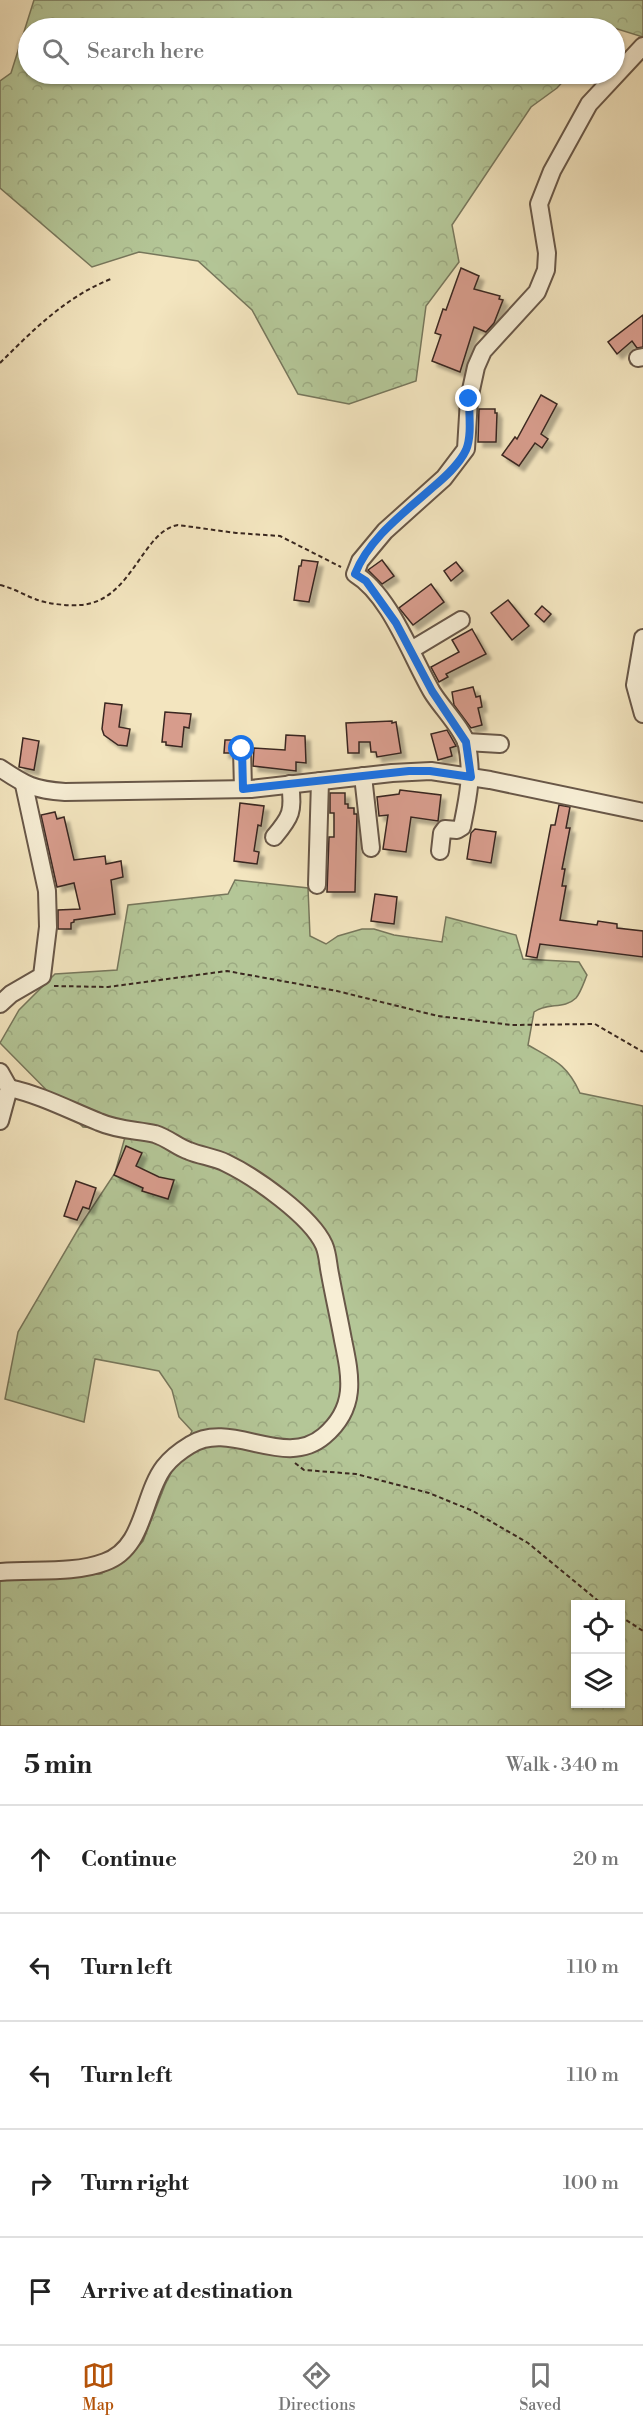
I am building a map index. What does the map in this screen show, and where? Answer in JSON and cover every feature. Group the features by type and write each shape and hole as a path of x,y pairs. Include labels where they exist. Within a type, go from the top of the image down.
{"street":[{"path":"625,65 643,46"},
{"path":"440,851 442,833 446,829 457,830 462,827 471,777 466,742 432,691 396,623 366,581 355,574 360,561 385,531 444,478 466,449 469,399 476,367 483,351 537,292 546,270 547,253 539,204 552,171 589,104 608,84"},
{"path":"411,650 461,620"},
{"path":"643,638 635,685 643,714"},
{"path":"466,742 500,744"},
{"path":"242,749 243,789"},
{"path":"0,768 24,785 45,791 65,792 243,789 430,771 471,777 643,812"},
{"path":"363,776 371,848"},
{"path":"317,885 320,781"},
{"path":"274,837 288,820 292,804 290,784"},
{"path":"0,1004 10,994 42,976 48,927 47,891 24,785"},
{"path":"0,1072 9,1088 0,1121"},
{"path":"0,1572 76,1568 106,1562 118,1555 129,1544 163,1468 192,1443 223,1438 273,1448 303,1449 323,1437 346,1409 350,1392 348,1365 324,1246 315,1232 263,1185 227,1163 187,1151 154,1134 110,1126 31,1092 9,1088"}],"path":[{"path":"0,363 43,320 98,284 111,279"},
{"path":"0,585 16,589 37,600 78,606 88,604 114,591 125,581 162,532 171,526 178,525 280,536 355,574"},
{"path":"42,976 54,986 108,987 227,971 337,991 438,1016 512,1025 595,1024 643,1052"},
{"path":"273,1448 304,1470 356,1474 429,1493 473,1511 528,1543 596,1600"},
{"path":"625,1619 643,1631"}],"green space":[{"path":"34,0 643,0 643,37 625,31 625,18 28,18"},
{"path":"18,51 18,84 561,84 531,107 452,225 459,262 426,306 416,381 349,404 298,394 252,310 198,261 139,252 92,267 0,188 0,81 11,73"},
{"path":"235,880 308,888 310,936 326,944 338,936 362,929 374,929 394,935 442,942 446,917 516,935 523,959 579,962 587,975 576,998 566,1004 544,1007 534,1012 528,1045 565,1069 580,1093 643,1106 643,1726 0,1726 0,1579 100,1574 124,1562 143,1541 165,1485 192,1431 179,1417 172,1390 159,1371 95,1359 84,1422 5,1399 18,1332 80,1226 115,1173 127,1130 83,1127 0,1043 19,1010 55,974 117,970 128,905 228,894"}],"building":[{"path":"461,268 479,276 474,289 500,296 499,299 503,300 494,323 486,332 474,327 460,372 432,361 441,335 435,333"},
{"path":"643,315 643,347 637,348 632,341 617,354 608,342"},
{"path":"541,395 557,404 541,434 548,439 542,448 535,443 519,466 502,455 515,437 517,439"},
{"path":"479,409 495,409 497,413 496,442 478,442"},
{"path":"302,560 318,562 309,602 294,600"},
{"path":"382,560 394,576 382,584 368,570"},
{"path":"456,562 463,571 451,581 444,571"},
{"path":"431,584 444,602 413,625 399,608"},
{"path":"508,600 529,626 512,640 491,613"},
{"path":"542,606 551,614 544,622 535,614"},
{"path":"472,629 486,654 446,674 448,677 439,682 431,667 459,652 452,640"},
{"path":"473,687 476,697 480,696 482,707 478,708 482,725 471,728 454,705 452,692"},
{"path":"105,703 122,705 119,727 130,729 127,746 118,745 104,735 102,729"},
{"path":"165,712 191,714 189,728 184,727 182,747 166,745 166,742 162,742"},
{"path":"392,721 392,723 396,722 401,753 377,757 376,752 371,752 370,742 359,742 359,753 348,753 346,723"},
{"path":"447,730 456,746 450,748 452,756 438,760 431,734"},
{"path":"286,735 305,736 306,763 296,762 296,771 253,766 254,748 285,750"},
{"path":"23,738 39,741 34,770 19,767"},
{"path":"225,740 236,740 232,753 224,753"},
{"path":"400,790 441,795 438,821 411,817 406,852 383,849 388,815 379,816 377,797 399,794"},
{"path":"330,793 345,793 345,804 348,804 348,808 354,808 354,814 357,814 355,892 327,892 329,837 334,837 334,813 330,813"},
{"path":"240,803 264,806 254,851 259,852 257,864 234,861"},
{"path":"559,805 570,807 566,828 570,828 562,869 565,869 562,886 566,886 560,920 597,925 598,921 617,924 617,928 643,931 643,957 540,944 537,958 526,956 551,825 555,825"},
{"path":"55,812 57,819 64,817 74,860 105,856 106,864 121,861 123,877 111,880 115,914 74,920 71,923 71,929 58,929 58,910 80,909 74,883 57,887 41,815"},
{"path":"475,829 496,832 491,863 467,859 471,833"},
{"path":"375,894 397,897 394,924 371,921"},
{"path":"126,1146 142,1153 136,1166 159,1177 174,1180 168,1199 142,1191 143,1188 114,1175"},
{"path":"76,1181 96,1188 89,1209 83,1207 77,1220 64,1216"}],"route":[{"path":"242,749 243,789 409,771 430,771 471,777 466,742 432,691 396,623 366,581 355,574 360,561 385,531 444,478 459,461 466,449 469,435 469,399"}]}
